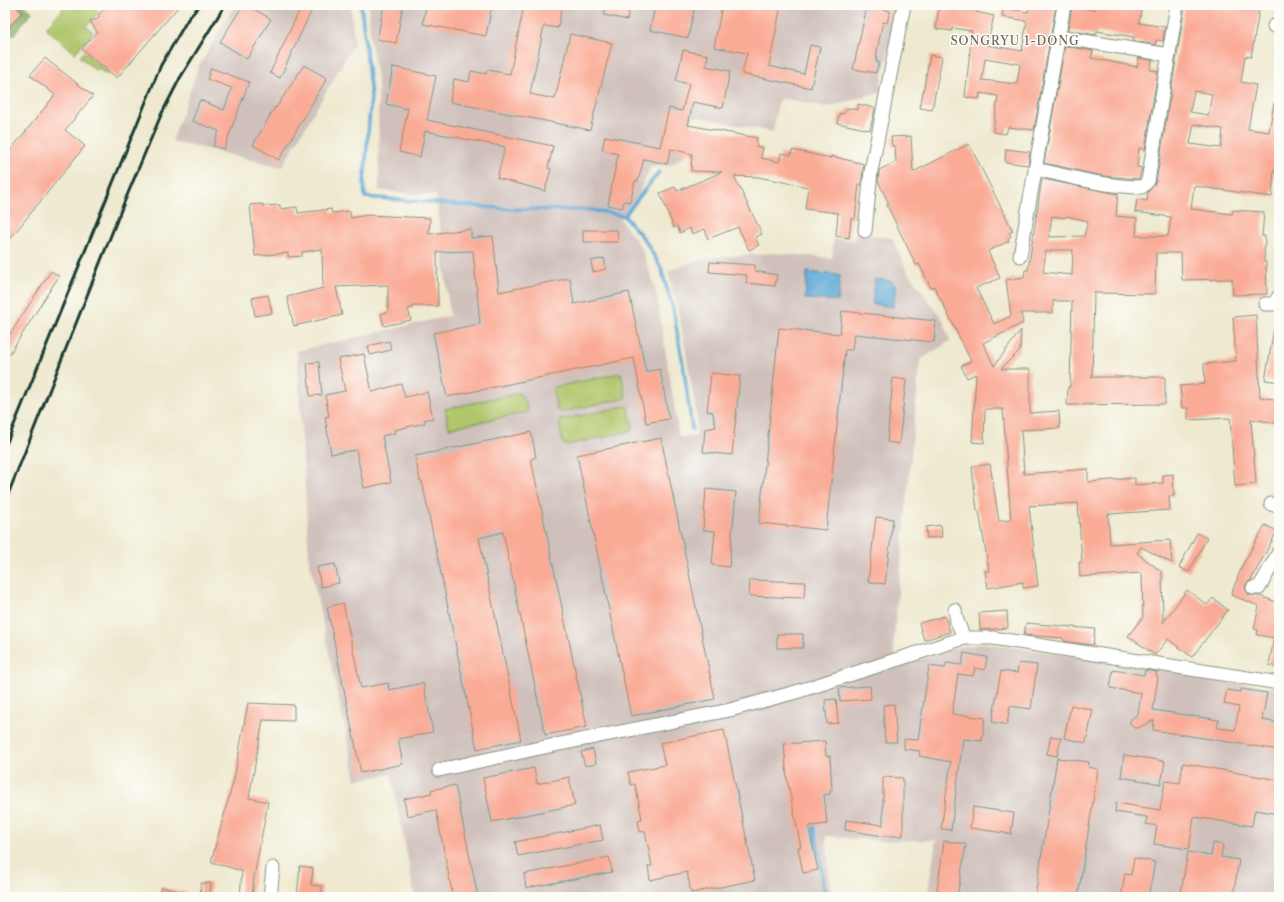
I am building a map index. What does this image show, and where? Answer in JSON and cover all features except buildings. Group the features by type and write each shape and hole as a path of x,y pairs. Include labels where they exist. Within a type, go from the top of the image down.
{"street":[{"path":"865,231 871,171 884,84 904,5"},
{"path":"1020,256 1064,5"},
{"path":"1036,169 1086,181 1130,187 1142,187 1148,181 1177,5"},
{"path":"1059,37 1168,55"},
{"path":"1266,304 1274,304 1279,296"},
{"path":"1253,588 1259,588 1279,552"},
{"path":"955,610 957,621 964,638"},
{"path":"439,770 730,710 796,692 964,638 999,643 1115,651 1279,683"},
{"path":"270,897 273,868"}],"shaded area":[{"path":"235,5 276,5 285,9 288,5 351,5 354,44 282,167 172,141 199,66"},
{"path":"369,5 899,5 882,77 881,92 827,107 781,98 778,102 773,132 693,116 684,156 669,166 651,166 639,193 620,219 642,249 656,291 679,437 696,436 697,418 681,324 668,271 706,258 774,253 832,258 834,239 854,240 856,234 892,238 907,271 943,320 950,341 920,360 893,648 899,666 958,647 984,643 1146,666 1279,689 1279,897 927,897 936,840 880,841 826,836 831,897 415,897 391,774 356,780 309,559 297,351 450,316 436,196 379,190 378,85 370,37"}],"green space":[{"path":"20,5 24,5 32,12 13,36 6,30 5,27 8,30 23,12 18,7"},
{"path":"66,5 81,5 87,9 91,5 99,12 86,26 93,32 75,53 46,28"},
{"path":"84,52 109,73 108,75 97,68 95,70 80,57"},
{"path":"621,373 626,398 560,412 557,410 553,391 555,387"},
{"path":"519,393 526,403 528,412 449,428 445,409"},
{"path":"626,406 628,407 633,428 631,431 566,445 563,444 559,423 560,420"}],"water":[{"path":"807,272 840,275 838,301 805,299"},
{"path":"875,279 892,281 896,286 893,307 872,304"}],"waterway":[{"path":"361,5 371,96 364,183 365,197 509,209 592,210 624,216 645,240 661,268 673,309 684,370 692,429"},
{"path":"624,216 659,172"},
{"path":"813,823 820,856 825,897"}],"railway":[{"path":"5,447 161,65 188,19 200,5"},
{"path":"5,502 123,205 161,115 180,78 225,5"}],"district":[{"name":"SONGRYU 1-DONG","path":"1015,41"}]}
